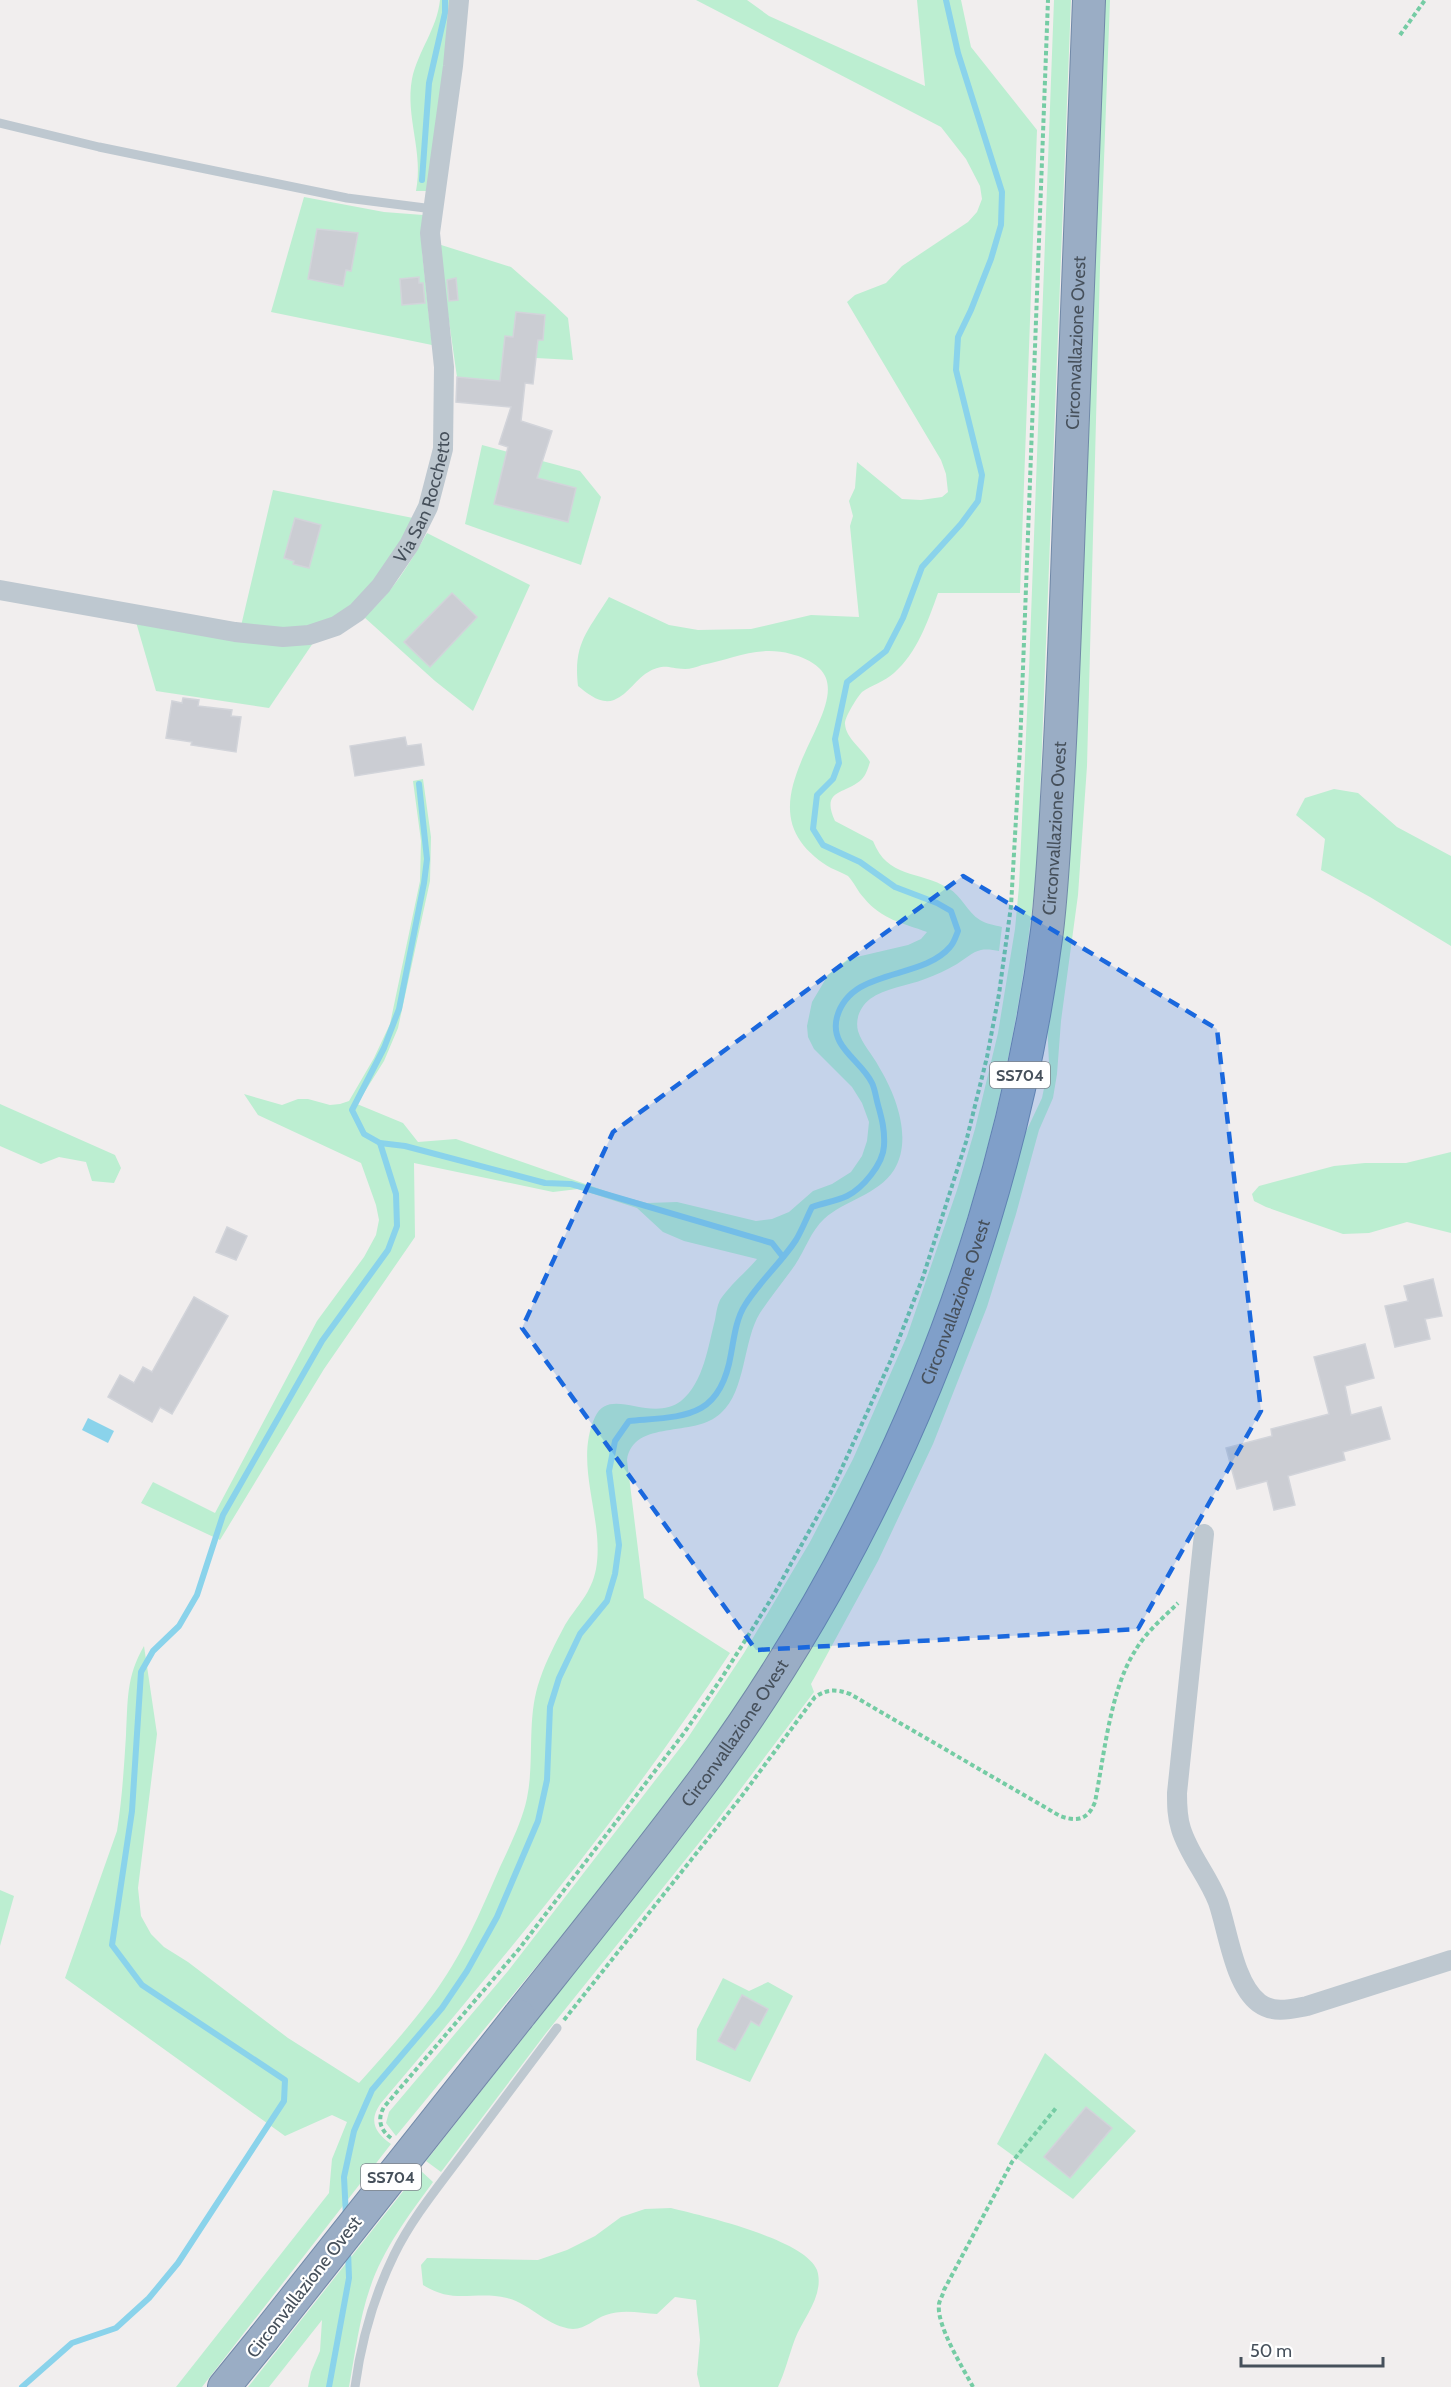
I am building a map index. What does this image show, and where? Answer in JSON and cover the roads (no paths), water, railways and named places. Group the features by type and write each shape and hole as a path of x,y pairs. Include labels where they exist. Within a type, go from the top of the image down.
{"highway":[{"name":"Circonvallazione Ovest","path":"224,2387 709,1773 771,1680 833,1575 876,1496 919,1401 960,1290 990,1196 1018,1086 1036,998 1047,929 1054,862 1064,675 1089,0"}],"street":[{"name":"Via San Rocchetto","path":"0,590 268,636 296,636 322,632 357,612 381,586 409,544 428,507 441,462 444,437 444,368 430,250 459,0"},
{"path":"1204,1534 1177,1792 1177,1813 1186,1844 1218,1902 1241,1978 1250,1994 1259,2003 1270,2008 1283,2010 1307,2006 1451,1960"}],"lane":[{"path":"0,123 99,147 347,198 433,209"},
{"path":"355,2387 375,2302 398,2247 442,2181 558,2028"}],"water":[{"path":"88,1418 114,1431 108,1443 82,1430"}],"waterway":[{"path":"422,180 429,83 445,13 445,0"},
{"path":"346,2216 344,2177 354,2131 372,2090 442,2008 467,1971 497,1917 538,1821 547,1780 550,1707 559,1678 580,1634 607,1601 615,1574 619,1545 609,1471 615,1441 629,1421 683,1415 708,1403 718,1392 726,1376 742,1310 796,1240 812,1207 847,1196 876,1168 883,1153 884,1141 883,1125 875,1091 867,1075 842,1045 836,1028 837,1017 845,1001 856,990 871,982 937,958 951,945 958,931 951,911 937,903 895,887 860,862 823,845 813,829 817,795 833,779 839,763 835,739 847,682 886,651 903,618 922,567 961,524 978,501 982,475 956,370 958,337 991,259 1001,225 1002,192 958,53 946,0"},
{"path":"419,784 427,859 424,883 399,1009 384,1048 352,1110 364,1134 380,1143 405,1146 545,1183 571,1184 772,1243 783,1257"},
{"path":"22,2387 72,2343 116,2328 149,2298 178,2263 284,2101 285,2080 142,1985 112,1945 132,1811 141,1672 153,1651 179,1626 197,1595 223,1515 322,1341 388,1250 397,1226 396,1194 380,1143"},
{"path":"329,2387 349,2278 348,2250"}]}
